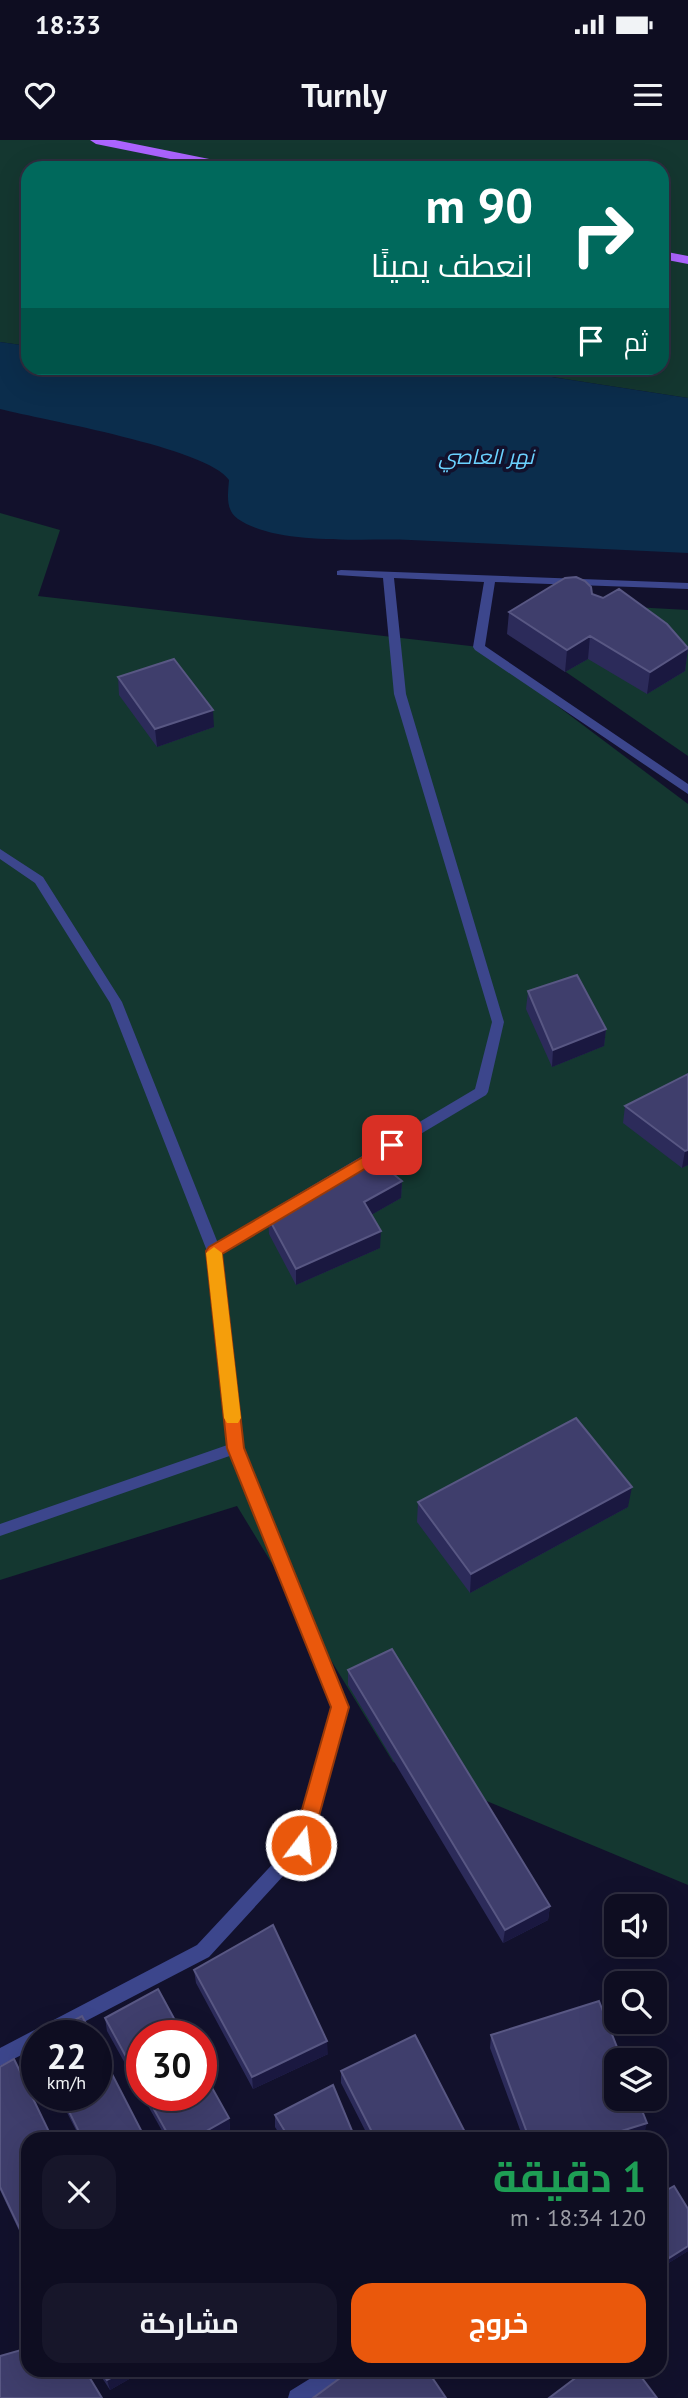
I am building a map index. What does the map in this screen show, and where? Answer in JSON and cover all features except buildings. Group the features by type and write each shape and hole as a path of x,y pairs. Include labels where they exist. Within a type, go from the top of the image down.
{"main road":[{"path":"96,140 200,161"},
{"path":"669,256 688,260"}],"street":[{"path":"341,573 688,586"},
{"path":"214,1251 481,1092 498,1021 400,694 388,574"},
{"path":"491,579 479,647 688,790"},
{"path":"0,853 39,880 116,1002 214,1251 236,1448 340,1707 301,1845 203,1951 71,2020"},
{"path":"0,1530 236,1448"},
{"path":"0,2057 21,2046"},
{"path":"297,2398 329,2377"}],"green space":[{"path":"0,140 688,140 688,398 539,375 669,375 669,161 21,161 21,345 0,342"},
{"path":"0,513 60,530 38,596 479,647 688,804 688,1885 393,1762 237,1506 0,1580"},
{"path":"542,602 688,610 688,756 518,639"}],"water":[{"name":"نهر العاصي","path":"0,342 21,345 21,375 539,375 688,398 688,553 411,540 322,539 275,533 255,528 234,515 228,501 229,480 215,468 159,446 0,409"}],"slow traffic":[{"path":"214,1253 232,1418"}],"route":[{"path":"301,1845 340,1707 236,1448 214,1251 392,1145"}]}
